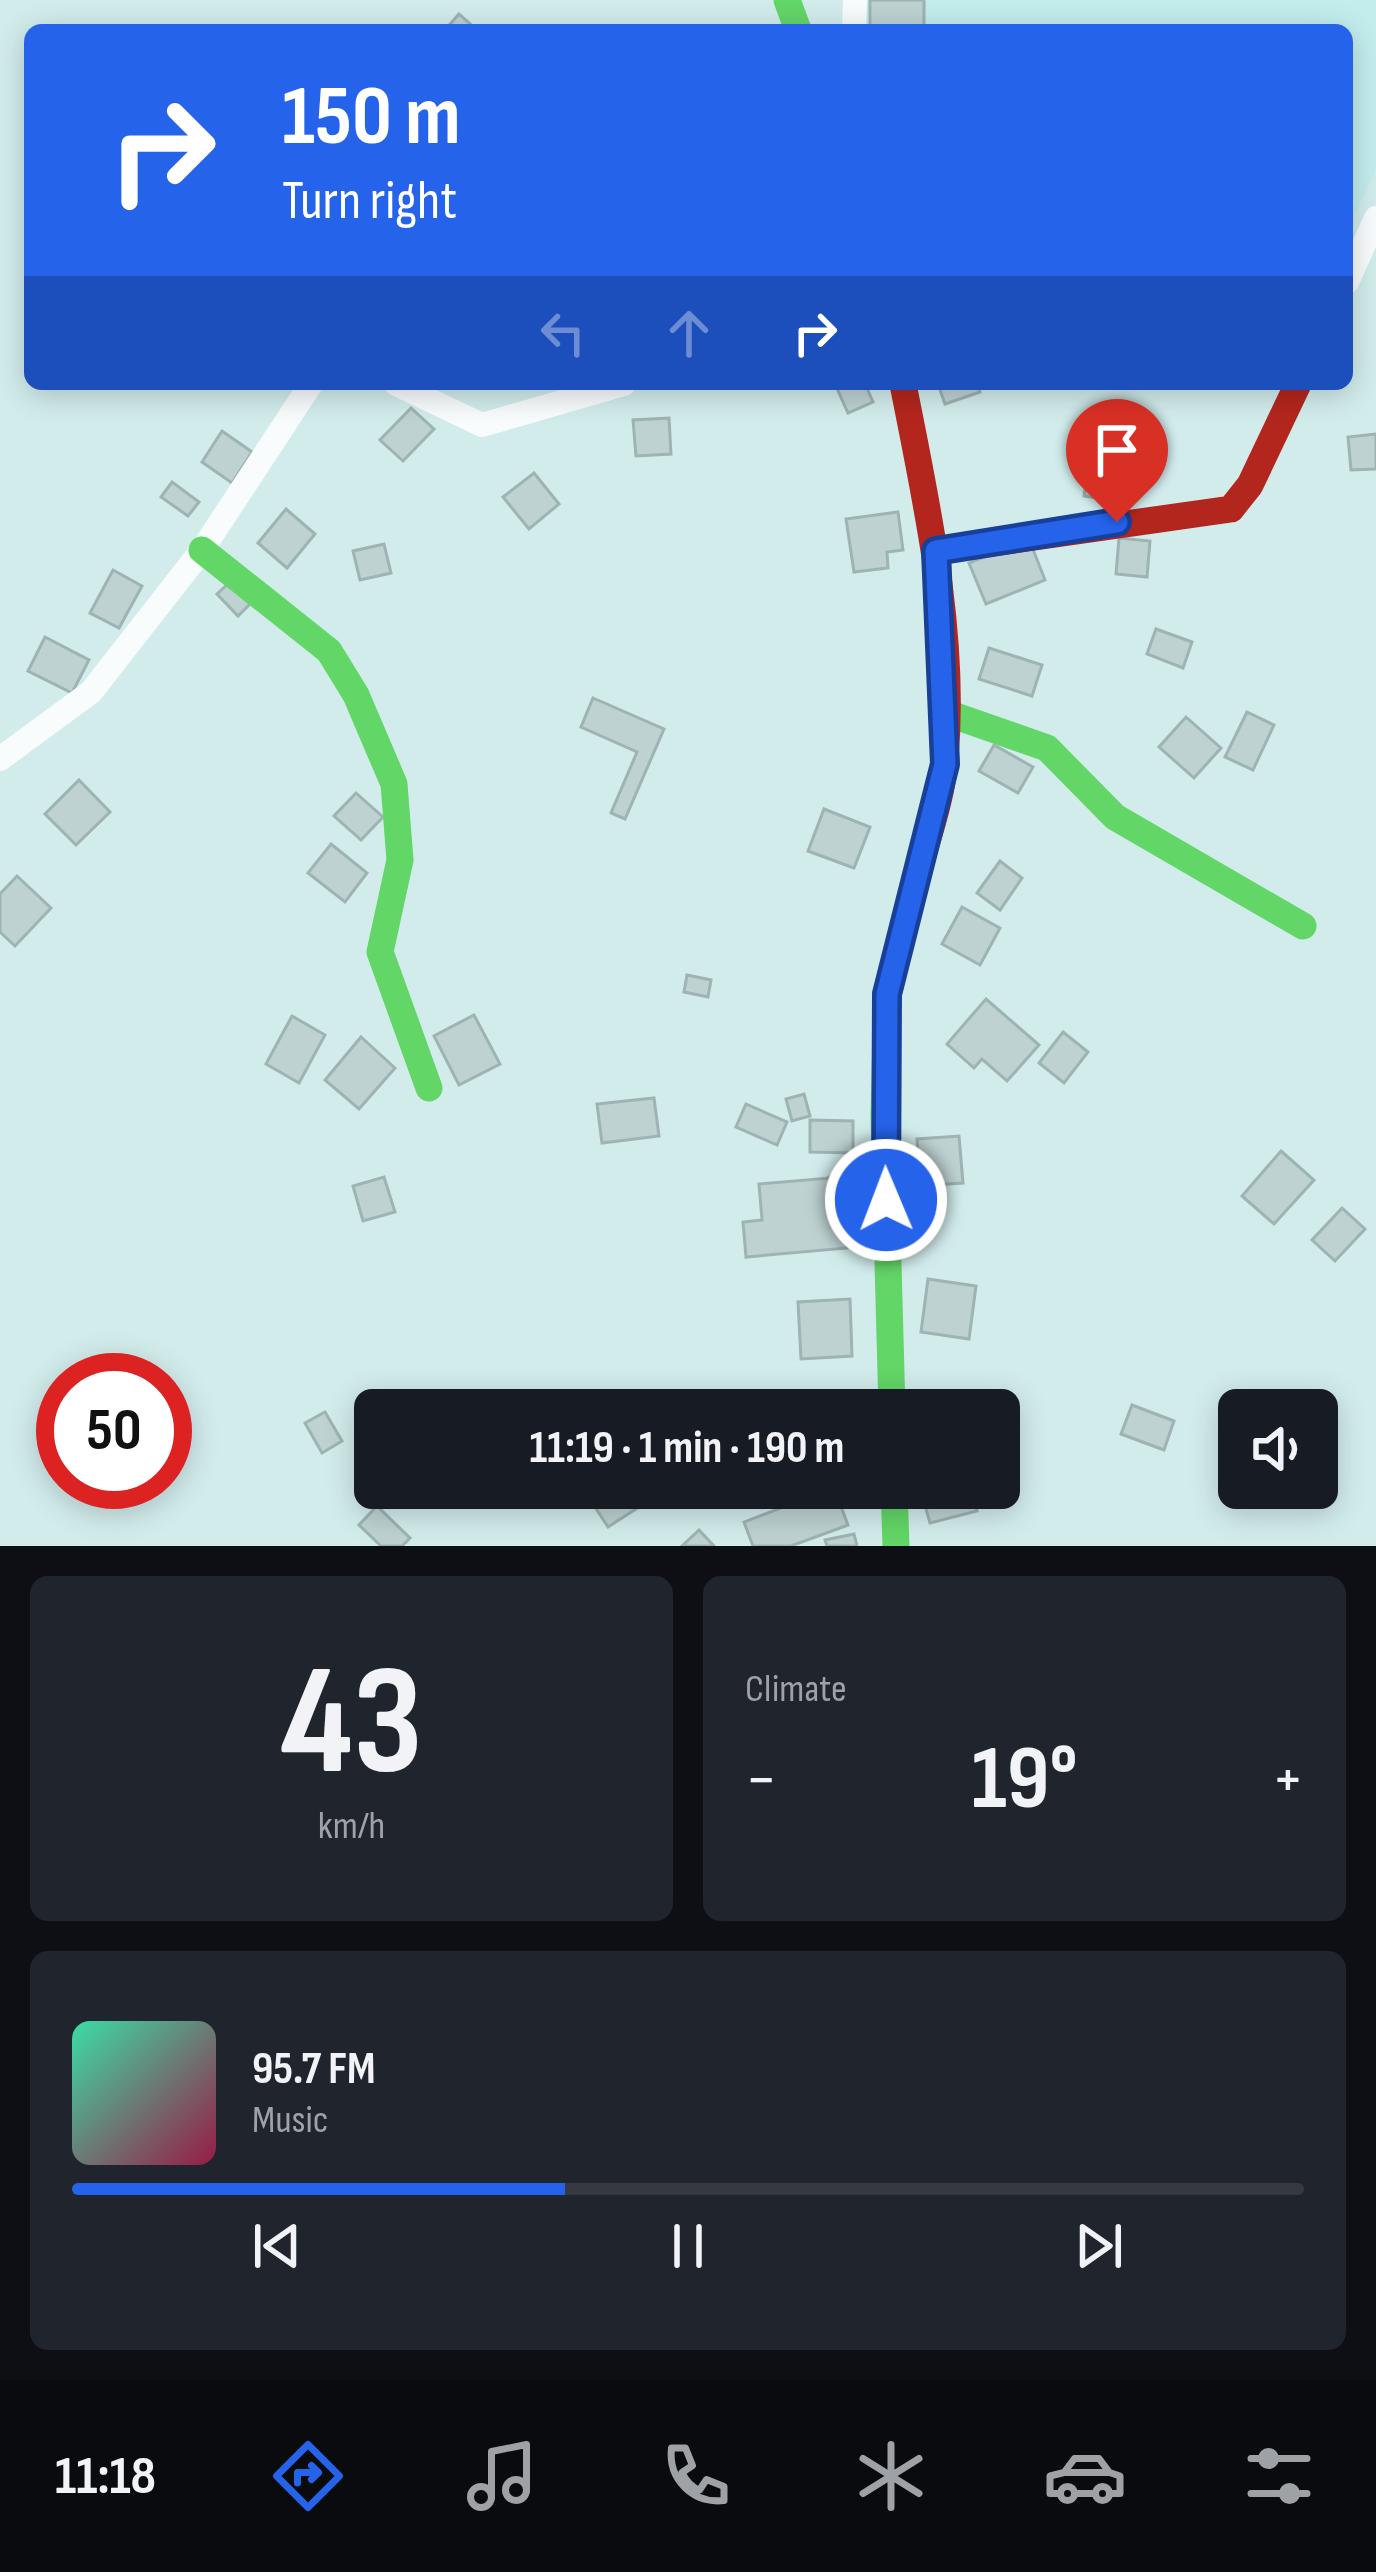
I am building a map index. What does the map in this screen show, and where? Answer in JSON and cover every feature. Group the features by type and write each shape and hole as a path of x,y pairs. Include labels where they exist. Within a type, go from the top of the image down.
{"street":[{"path":"1353,269 1376,218"},
{"path":"0,759 91,692 202,550 307,390"},
{"path":"409,390 482,425 603,390"},
{"path":"891,1389 884,1116 887,994 945,764 947,712 936,551 904,390"},
{"path":"936,551 1231,508 1250,485 1295,390"},
{"path":"202,550 329,652 356,695 394,784 400,860 380,952 429,1088"},
{"path":"947,712 1047,748 1115,817 1303,926"},
{"path":"895,1509 896,1546"}],"shaded area":[{"path":"847,0 1376,0 1376,169 1353,218 1353,24 848,24"}],"building":[{"path":"870,0 924,0 924,24 870,24"},
{"path":"459,14 470,24 450,24"},
{"path":"838,390 868,390 873,402 848,413"},
{"path":"940,390 979,390 980,392 945,404"},
{"path":"411,408 434,429 403,461 380,440"},
{"path":"669,418 671,454 636,456 633,420"},
{"path":"222,431 252,452 232,483 202,462"},
{"path":"1376,434 1376,469 1351,470 1348,437"},
{"path":"1088,469 1114,473 1110,500 1084,496"},
{"path":"534,473 559,504 529,529 503,497"},
{"path":"172,482 199,502 188,516 161,497"},
{"path":"286,509 315,534 287,568 258,543"},
{"path":"898,512 903,550 887,552 888,568 854,572 846,519"},
{"path":"1119,538 1150,541 1147,577 1116,574"},
{"path":"1029,539 1045,580 986,604 969,563"},
{"path":"384,544 391,573 360,580 353,551"},
{"path":"113,570 142,586 119,628 90,613"},
{"path":"231,581 252,602 238,616 217,594"},
{"path":"1156,629 1192,642 1183,668 1147,654"},
{"path":"45,637 89,660 72,693 28,671"},
{"path":"989,648 1042,665 1032,696 979,679"},
{"path":"593,698 664,729 625,819 611,813 637,752 581,727"},
{"path":"1247,712 1274,725 1253,770 1225,757"},
{"path":"1186,717 1221,748 1194,778 1159,747"},
{"path":"994,745 1033,767 1018,793 979,771"},
{"path":"79,780 110,812 76,845 45,814"},
{"path":"356,793 383,817 361,840 334,816"},
{"path":"824,809 870,827 854,868 808,851"},
{"path":"331,844 367,873 345,902 308,873"},
{"path":"1000,861 1022,878 1000,910 977,893"},
{"path":"17,876 51,908 15,946 0,932 0,894"},
{"path":"962,907 1000,928 980,965 942,944"},
{"path":"687,975 711,980 708,997 684,992"},
{"path":"986,999 1039,1045 1007,1081 982,1059 974,1068 947,1044"},
{"path":"474,1015 500,1064 459,1085 434,1036"},
{"path":"292,1016 325,1035 299,1083 266,1064"},
{"path":"1063,1032 1088,1052 1064,1083 1039,1063"},
{"path":"361,1037 395,1068 359,1109 325,1080"},
{"path":"804,1094 810,1116 792,1121 786,1099"},
{"path":"654,1098 659,1136 602,1143 597,1104"},
{"path":"746,1104 787,1122 777,1145 736,1127"},
{"path":"810,1120 853,1121 853,1153 810,1152"},
{"path":"959,1136 963,1183 934,1185 935,1199 922,1200 917,1139"},
{"path":"1281,1151 1314,1180 1274,1224 1242,1196"},
{"path":"847,1172 858,1205 840,1210 829,1177"},
{"path":"384,1177 395,1212 363,1221 353,1186"},
{"path":"829,1178 832,1214 844,1213 847,1248 746,1257 743,1222 762,1220 759,1184"},
{"path":"1342,1208 1365,1229 1335,1261 1312,1240"},
{"path":"928,1279 976,1286 969,1339 921,1332"},
{"path":"850,1299 852,1356 801,1359 798,1302"},
{"path":"1132,1405 1174,1421 1164,1450 1121,1434"},
{"path":"325,1412 342,1441 322,1453 305,1423"},
{"path":"380,1509 410,1538 402,1546 381,1546 359,1525"},
{"path":"596,1509 636,1509 608,1527"},
{"path":"778,1509 842,1509 848,1525 791,1546 753,1546 744,1522"},
{"path":"926,1509 976,1509 977,1511 930,1523"},
{"path":"699,1530 714,1546 682,1546"},
{"path":"854,1534 857,1546 827,1546 825,1540"}],"traffic: fast":[{"path":"787,0 796,24"},
{"path":"202,550 329,651 356,695 394,784 400,860 380,952 429,1088"},
{"path":"947,713 1047,748 1115,817 1303,926"},
{"path":"891,1389 884,1116 887,994 915,884"},
{"path":"895,1509 896,1546"}],"traffic: jam":[{"path":"904,390 937,570 946,665 943,775 915,884"},
{"path":"936,551 1231,509 1250,485 1295,390"}],"route":[{"path":"886,1200 887,994 945,764 947,712 936,551 1117,522"}]}
